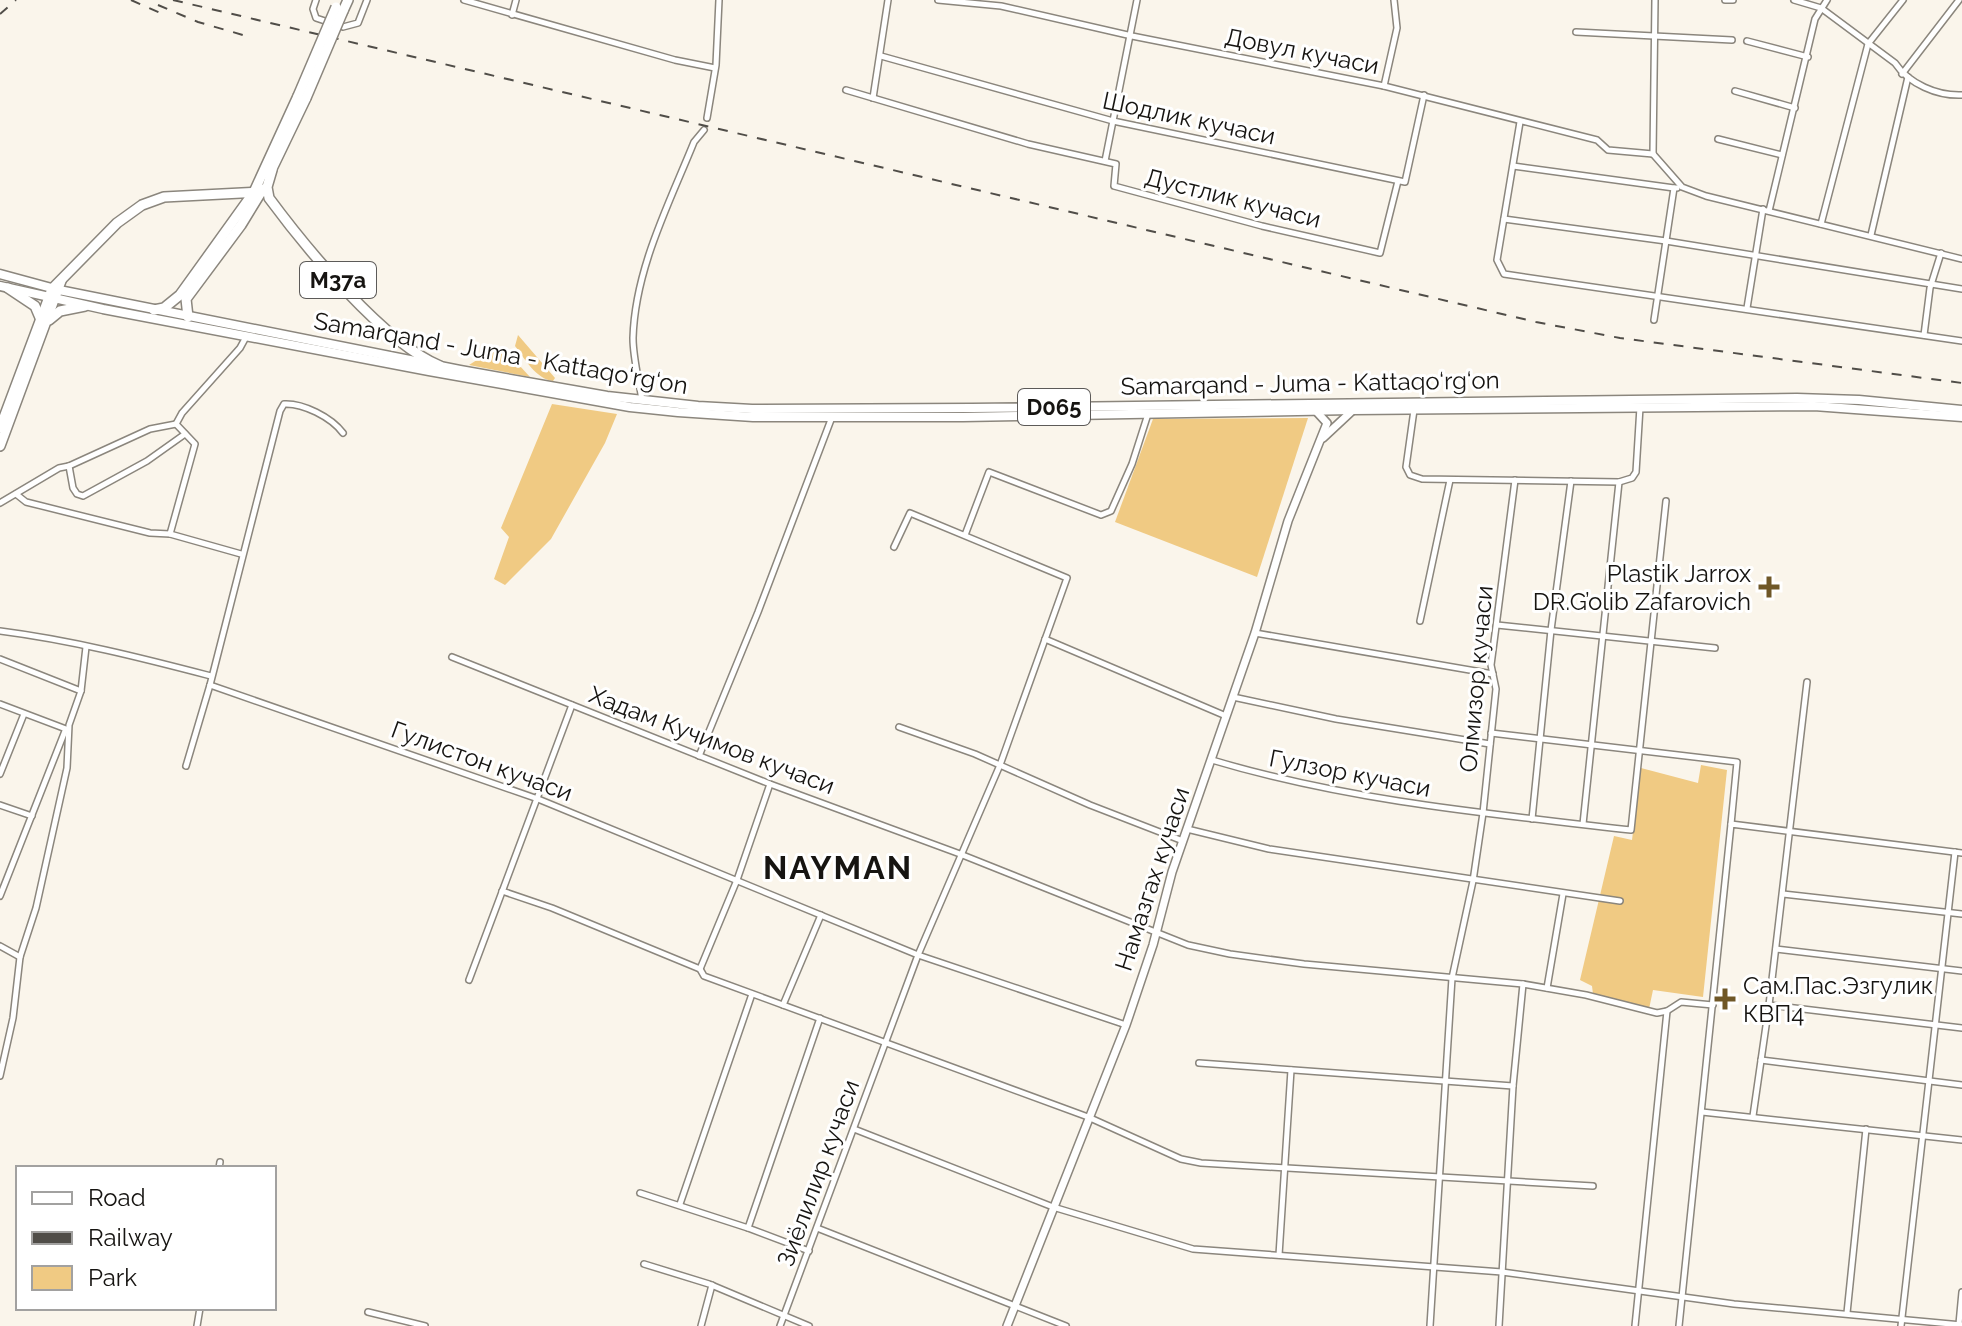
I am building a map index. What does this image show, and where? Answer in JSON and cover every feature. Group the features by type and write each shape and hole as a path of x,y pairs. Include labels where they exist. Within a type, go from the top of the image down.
{"highway":[{"path":"188,317 186,299 222,253 272,170 339,6 348,0"},
{"path":"236,192 251,189 259,181 302,97"},
{"name":"M37a","path":"272,170 267,187 269,198 324,265 405,347 440,366"},
{"path":"154,310 164,308 180,295 258,192 259,181"},
{"path":"0,446 55,291 117,223 149,202 171,195 258,192"},
{"path":"4,287 35,306 44,321"},
{"path":"0,428 44,321 60,311 85,306"}],"main road":[{"name":"Samarqand - Juma - Kattaqo‘rg‘on","path":"0,274 55,291 440,366 642,401 752,409 912,412 1620,404 1640,407 1834,406 1962,417"},
{"name":"Samarqand - Juma - Kattaqo‘rg‘on","path":"4,287 55,291 85,306 654,411 753,417 832,417 912,412"},
{"name":"Samarqand - Juma - Kattaqo‘rg‘on","path":"1102,410 1148,414 1828,398 1962,410"}],"street":[{"path":"316,0 313,9 316,18 343,27 358,23 367,0"},
{"path":"464,0 675,60 715,68"},
{"path":"512,15 516,0"},
{"path":"707,118 715,68 719,0"},
{"path":"873,98 888,0"},
{"name":"Довул кучаси","path":"938,0 1001,6 1128,35 1384,86 1597,140 1608,150 1653,154"},
{"path":"846,90 1028,144 1105,161 1137,0"},
{"path":"1384,86 1397,28 1394,0"},
{"path":"1655,0 1653,154 1682,187"},
{"path":"1725,0 1733,0"},
{"path":"1794,0 1821,8 1895,63 1905,76 1938,93 1962,95"},
{"path":"1747,308 1755,256 1808,57 1815,19 1827,0"},
{"path":"1821,224 1868,44 1903,0"},
{"path":"1871,235 1905,76 1959,0"},
{"path":"1576,32 1732,40"},
{"path":"1747,41 1808,57"},
{"name":"Шодлик кучаси","path":"881,56 1113,121 1398,181"},
{"path":"1735,91 1795,108"},
{"path":"1398,181 1405,182 1424,95"},
{"path":"1520,122 1497,260 1504,274 1962,341"},
{"path":"642,401 633,340 639,288 652,246 694,142 704,130"},
{"path":"1718,139 1782,155"},
{"name":"Дустлик кучаси","path":"1105,161 1116,164 1114,186 1262,226 1380,253 1398,181"},
{"path":"1513,166 1682,187 1706,196 1962,259"},
{"path":"1654,320 1674,188"},
{"path":"1504,219 1666,241 1962,289"},
{"path":"1924,335 1932,284 1941,253"},
{"path":"176,424 246,337"},
{"path":"186,766 284,404 321,415 343,433"},
{"path":"1414,409 1406,467 1410,475 1422,479 1450,480 1619,482 1632,478 1639,462 1640,407"},
{"path":"1321,440 1353,410"},
{"path":"1316,411 1327,423 1321,440"},
{"path":"894,547 910,513 965,535 989,472 1101,515 1107,514 1132,464 1148,414"},
{"path":"699,756 832,417"},
{"path":"170,534 195,444 176,424"},
{"path":"0,503 59,468 150,429 176,424"},
{"path":"69,466 73,488 83,496 147,461 185,434"},
{"name":"Намазгах кучаси","path":"1007,1326 1126,1025 1183,841 1255,633 1288,521 1321,440"},
{"path":"1420,621 1450,480"},
{"name":"Олмизор кучаси","path":"1430,1326 1452,978 1473,881 1483,813 1496,689 1491,665 1515,480"},
{"path":"1532,819 1551,630 1571,481"},
{"path":"1583,824 1619,482"},
{"path":"16,494 26,502 150,533 170,534 241,554"},
{"path":"1641,751 1666,501"},
{"name":"Зиёлилир кучаси","path":"780,1326 918,955 1000,765 1067,578 965,535"},
{"path":"1497,625 1715,648"},
{"path":"0,631 149,659 211,676"},
{"path":"1255,633 1493,674"},
{"path":"1045,639 1226,716"},
{"path":"0,896 81,691 86,647"},
{"name":"Хадам Кучимов кучаси","path":"452,657 1188,945 1230,954 1523,984 1586,995 1657,1013 1681,1002 1713,1005"},
{"path":"0,659 81,691"},
{"path":"1753,1116 1807,682"},
{"name":"Гулистон кучаси","path":"210,685 538,799 918,955 1126,1025"},
{"path":"1233,697 1336,719 1490,744"},
{"path":"0,704 67,728"},
{"path":"469,980 572,705"},
{"path":"0,774 24,714"},
{"path":"899,727 1183,841"},
{"path":"0,1076 13,1018 20,957 36,908 67,768 67,728"},
{"path":"1491,733 1737,762 1679,1326"},
{"name":"Гулзор кучаси","path":"1212,760 1280,781 1483,813 1631,830 1641,751"},
{"path":"700,969 737,880 770,784"},
{"path":"0,805 32,816"},
{"path":"1731,824 1959,852 1942,970 1901,1326"},
{"path":"1187,829 1269,849 1620,901"},
{"path":"502,891 552,908 700,969 704,976 1088,1117 1181,1159 1593,1186"},
{"path":"1547,988 1563,894"},
{"path":"1783,894 1962,914"},
{"path":"783,1005 821,915"},
{"path":"0,946 20,957"},
{"path":"1776,949 1962,971"},
{"path":"1499,1326 1513,1086 1523,984"},
{"path":"680,1204 752,994"},
{"path":"1769,1005 1962,1028"},
{"path":"1635,1326 1667,1011"},
{"path":"748,1228 820,1018"},
{"path":"1761,1060 1962,1085"},
{"path":"1199,1063 1513,1086"},
{"path":"1279,1255 1291,1070"},
{"path":"1702,1112 1962,1140"},
{"path":"854,1129 1053,1207 1193,1249 1502,1272 1734,1304 1960,1324 1962,1292"},
{"path":"1847,1313 1866,1129"},
{"path":"640,1193 680,1204 809,1251"},
{"path":"817,1228 1066,1326"},
{"path":"644,1264 712,1285 809,1326"},
{"path":"701,1326 712,1285"},
{"path":"368,1312 425,1326"}],"green space":[{"path":"518,335 555,378 553,381 541,377 527,362 515,346"},
{"path":"494,349 507,352 530,377 469,365"},
{"path":"552,404 617,414 605,443 551,539 505,585 494,579 509,537 501,528"},
{"path":"1308,418 1257,577 1115,522 1153,419"},
{"path":"1701,765 1727,770 1703,997 1653,990 1649,1009 1593,994 1592,986 1580,980 1614,836 1632,840 1641,768 1698,783"}],"railway":[{"path":"0,14 16,0"},
{"path":"131,0 167,16"},
{"path":"173,0 1536,322 1620,338 1962,383"},
{"path":"158,5 198,22 243,35"}],"place":[{"name":"Plastik Jarrox DR.G’olib Zafarovich","path":"1769,587"},
{"name":"Сам.Пас.Эзгулик КВП4","path":"1725,999"}],"district":[{"name":"NAYMAN","path":"838,867"}]}
